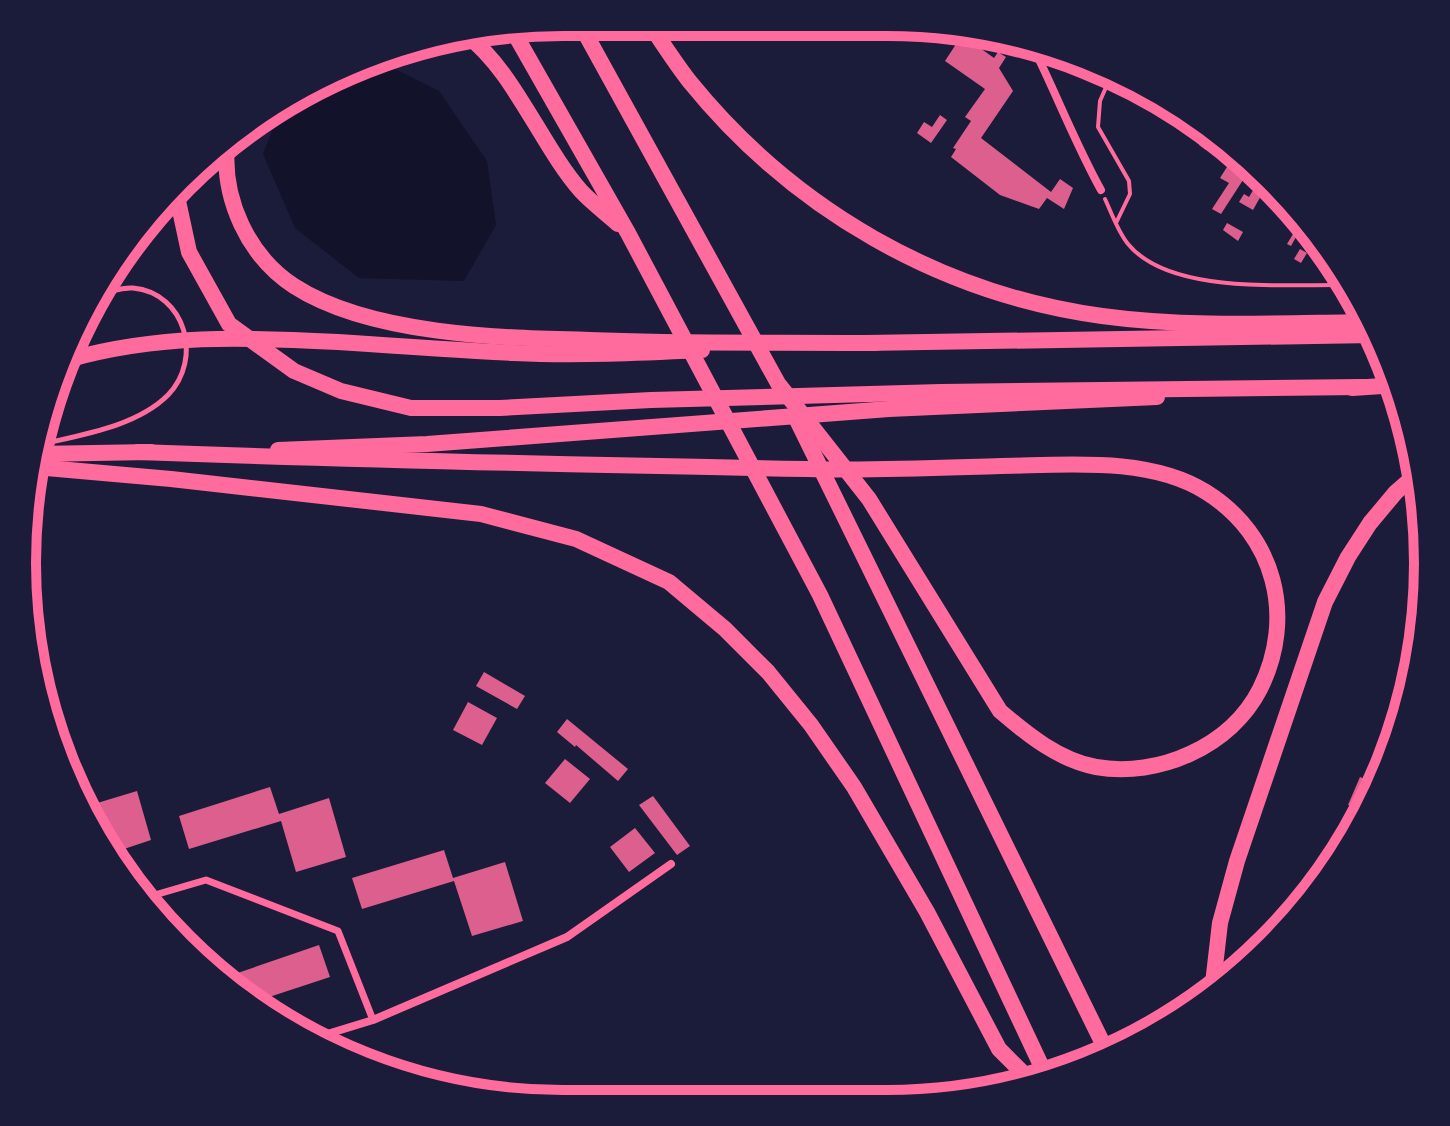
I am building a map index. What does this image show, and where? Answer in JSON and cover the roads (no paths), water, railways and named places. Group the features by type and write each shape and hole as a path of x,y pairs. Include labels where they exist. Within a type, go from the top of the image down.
{"highway":[{"path":"587,36 780,386 1103,1044"},
{"path":"658,36 690,81 738,135 793,184 861,233 945,275 1012,297 1101,316 1200,323 1356,322"},
{"path":"517,38 628,233 820,595 1042,1066"},
{"path":"477,43 580,190 628,233"},
{"path":"226,159 234,208 248,238 269,267 293,286 324,303 381,320 450,331 633,342 876,343 1362,335"},
{"path":"178,203 189,252 229,324 294,371 341,391 411,408 500,408 651,400 941,392 1363,387"},
{"path":"78,357 159,341 239,337 519,353 597,354 876,343"},
{"path":"138,452 812,470 1109,465 1171,476 1206,492 1236,517 1262,546 1275,583 1278,631 1272,660 1259,692 1240,720 1209,743 1175,761 1135,768 1096,767 1060,755 1026,734 1000,711 869,499 780,386"},
{"path":"48,454 359,448 889,409 1383,386"},
{"path":"45,468 481,514 576,539 669,582 725,629 768,672 811,725 854,787 927,912 999,1049 1022,1072"},
{"path":"1214,976 1220,923 1237,861 1325,602 1370,523 1407,482"}],"street":[{"path":"1039,59 1083,158 1101,190"},
{"path":"327,1035 373,1020 567,937 671,864"},
{"path":"154,895 206,880 338,931 373,1020"}],"lane":[{"path":"50,442 88,433 146,411 168,395 181,378 186,357 185,327 176,311 159,295 132,288 112,292"}]}
